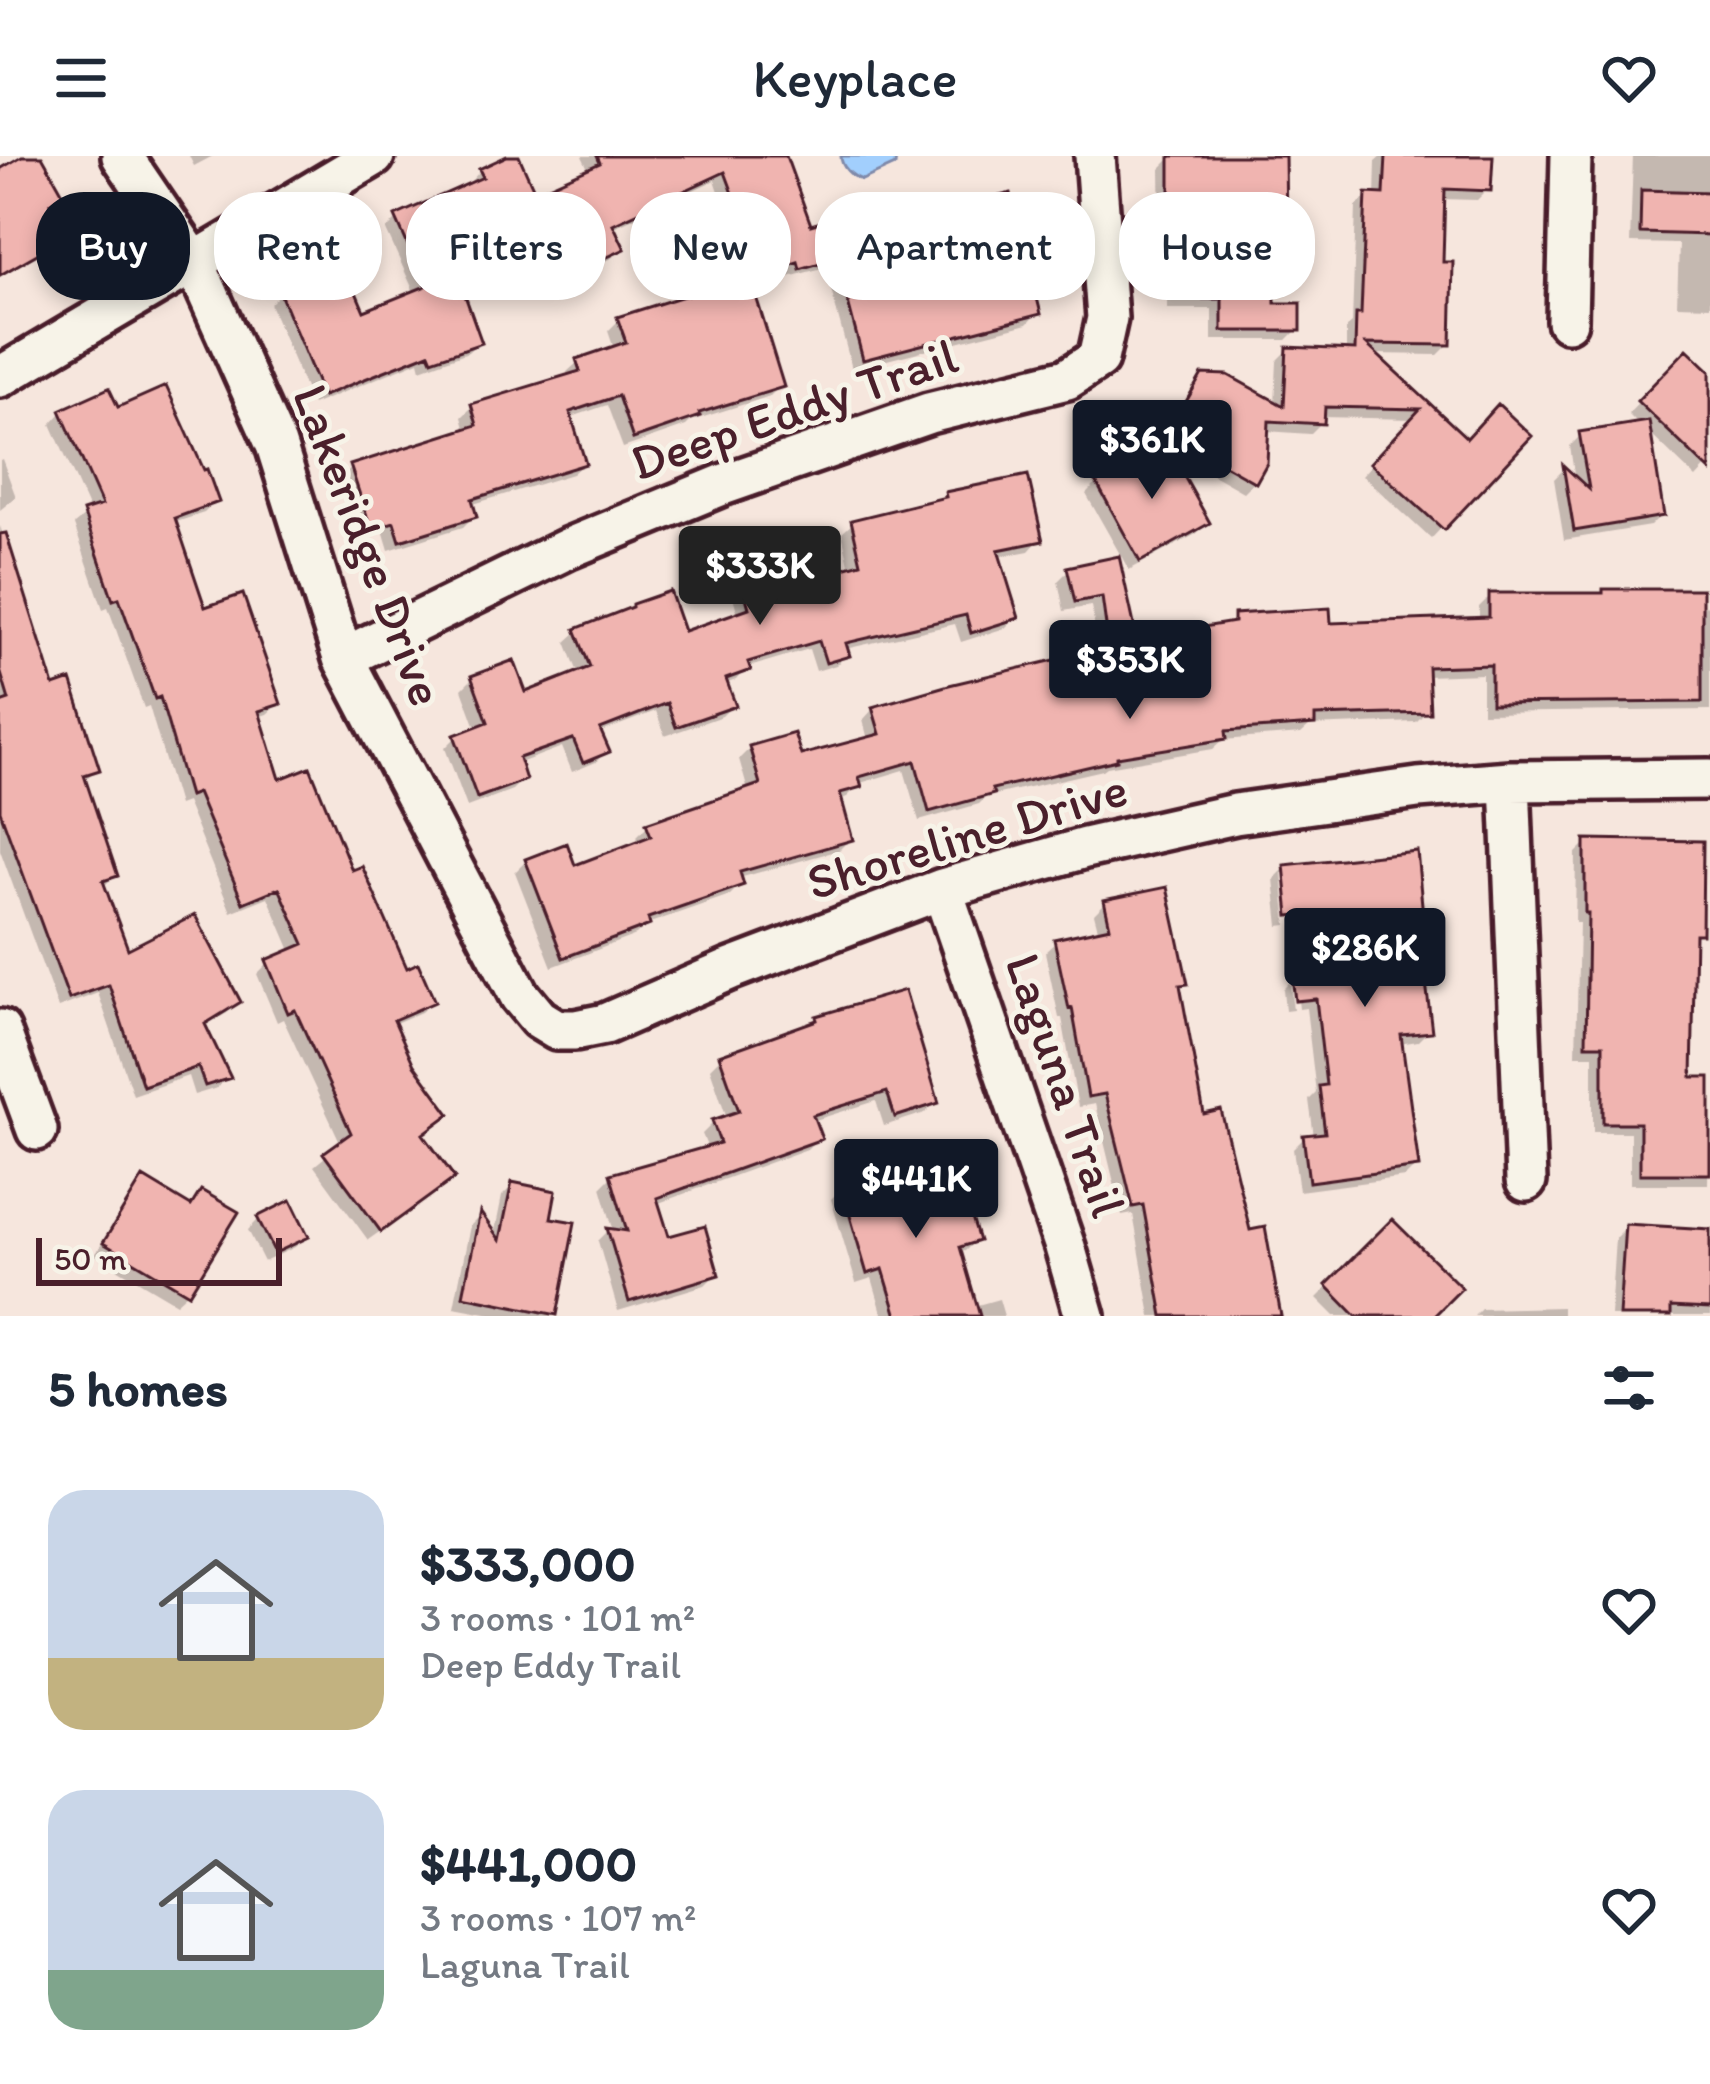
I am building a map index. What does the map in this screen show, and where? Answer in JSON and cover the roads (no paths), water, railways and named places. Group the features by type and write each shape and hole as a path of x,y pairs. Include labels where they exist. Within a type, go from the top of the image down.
{"street":[{"name":"Lakeridge Drive","path":"122,156 194,262 276,445 343,658 520,996 539,1019 557,1030"},
{"path":"0,377 374,156"},
{"name":"Deep Eddy Trail","path":"343,658 568,548 722,485 929,413 1067,379 1098,359 1107,319 1095,156"},
{"path":"1567,321 1571,156"},
{"name":"Shoreline Drive","path":"557,1030 605,1024 729,970 942,890 1085,848 1235,814 1418,788 1510,781 1710,778"},
{"path":"1510,781 1526,1181"},
{"name":"Laguna Trail","path":"942,890 1085,1316"},
{"path":"0,1030 37,1130"}],"water":[{"path":"841,156 896,156 895,165 862,180 847,171"}]}
